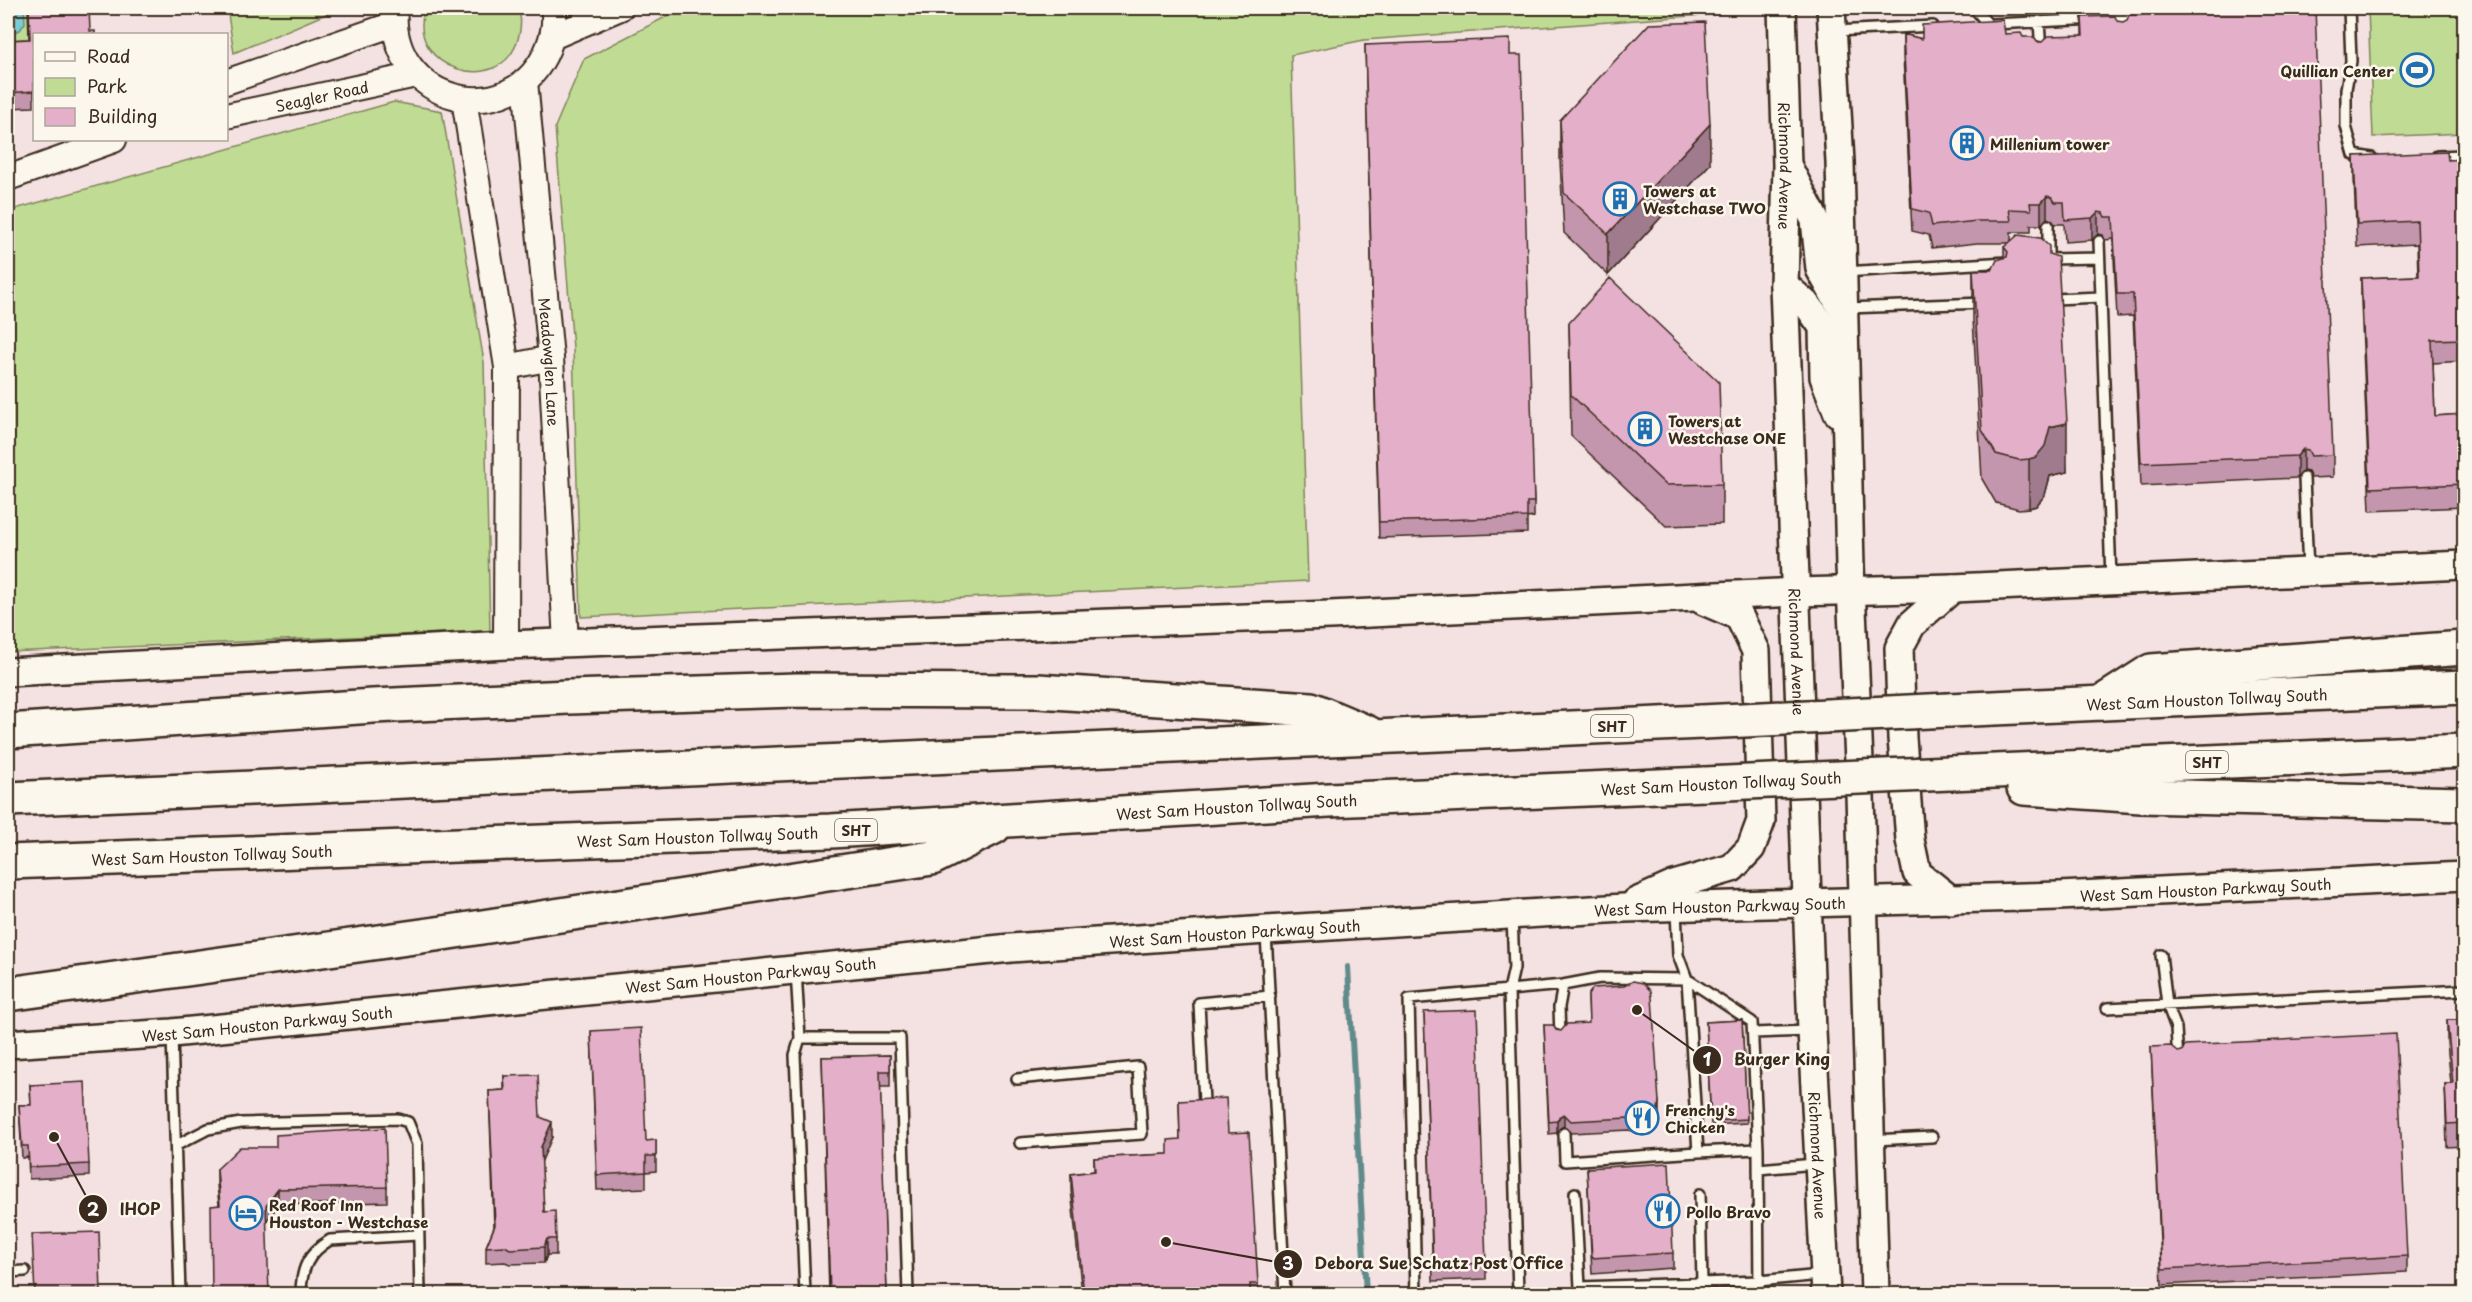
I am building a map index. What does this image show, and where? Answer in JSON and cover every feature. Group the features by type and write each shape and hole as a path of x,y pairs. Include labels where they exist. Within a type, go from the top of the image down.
{"highway":[{"path":"2100,703 2151,671 2464,648"},
{"name":"West Sam Houston Tollway South","path":"8,799 2464,687"},
{"path":"8,731 374,705 797,690 1038,691 1311,709 1375,736"},
{"name":"SHT","path":"1950,778 2464,751"},
{"name":"West Sam Houston Tollway South","path":"8,862 831,831 1318,801 1863,777 1950,778"},
{"path":"1950,778 2141,796 2464,804"},
{"path":"8,994 443,933 932,858 1008,820"}],"main road":[{"name":"Richmond Avenue","path":"1782,8 1787,165 1784,285 1812,1031 1825,1285"},
{"path":"1832,19 1840,162 1842,308 1864,902 1875,1294"},
{"path":"1787,165 1815,220 1820,269 1842,308"},
{"path":"1784,285 1809,307 1823,327 1824,376 1846,434"},
{"path":"8,672 506,645 1330,615 1796,592 1953,588 2464,565"},
{"path":"1951,900 1917,873 1910,840 1902,749 1899,648 1912,624 1953,588"},
{"path":"1624,908 1674,885 1732,868 1751,848 1761,821 1756,651 1739,616 1698,598"},
{"name":"West Sam Houston Parkway South","path":"8,1044 172,1033 1011,948 1266,930 1624,908 1951,900 2464,876"}],"street":[{"path":"228,81 394,16 401,51 416,75 438,91 464,99 486,99 507,93 525,81 542,61 552,37 553,8"},
{"path":"552,37 620,8"},
{"name":"Seagler Road","path":"228,116 416,75"},
{"name":"Meadowglen Lane","path":"525,81 551,358 566,643"},
{"path":"464,99 507,367 506,645"},
{"path":"11,174 111,141"},
{"path":"507,367 551,358"}],"lane":[{"path":"1974,8 1988,24"},
{"path":"2293,8 2293,20"},
{"path":"2349,8 2351,61 2346,89 2346,126 2354,155 2377,159"},
{"path":"2269,10 2313,9"},
{"path":"1976,24 2039,21 2117,13 2153,16"},
{"path":"2117,13 2122,38"},
{"path":"1832,19 1942,26"},
{"path":"2039,21 2041,58"},
{"path":"2432,156 2464,155"},
{"path":"2048,225 2048,260"},
{"path":"2099,241 2112,581"},
{"path":"2037,260 2099,258"},
{"path":"1841,272 2013,262"},
{"path":"2054,299 2101,297"},
{"path":"1842,308 1992,302"},
{"path":"2304,478 2308,573"},
{"path":"1676,906 1678,955 1687,979 1698,1152"},
{"path":"1512,916 1514,968 1509,990 1518,1294"},
{"path":"1266,930 1286,1294"},
{"path":"2161,955 2168,1004 2176,1028 2178,1061"},
{"path":"796,970 800,1038 795,1055 805,1294"},
{"path":"1416,1294 1409,999 1563,985 1600,978 1687,979 1752,1022 1758,1149 1759,1294"},
{"path":"1560,1036 1558,1007 1563,985"},
{"path":"2107,1008 2464,990"},
{"path":"1204,1102 1199,1003 1270,996"},
{"path":"1753,1033 1812,1031"},
{"path":"172,1033 180,1294"},
{"path":"800,1038 900,1038 908,1294"},
{"path":"1017,1079 1138,1067 1142,1134 1020,1143"},
{"path":"177,1145 208,1129 240,1123 398,1119 408,1122 417,1143 420,1294"},
{"path":"1564,1133 1565,1161 1758,1149"},
{"path":"1871,1140 1932,1137"},
{"path":"1758,1169 1819,1164"},
{"path":"1575,1193 1580,1291 1759,1281 1825,1285"},
{"path":"1700,1194 1702,1283"},
{"path":"302,1294 301,1278 306,1262 317,1248 330,1240 418,1235"},
{"path":"8,1272 26,1271"}],"green space":[{"path":"8,8 28,8 33,38 8,56"},
{"path":"227,8 340,8 234,53"},
{"path":"425,8 518,8 521,24 518,39 508,57 493,68 476,72 457,69 441,60 428,47 422,29"},
{"path":"683,8 1757,8 1758,11 1364,40 1291,55 1308,581 581,617 573,348 555,127 584,59"},
{"name":"Quillian Center","path":"2368,8 2464,8 2464,133 2373,137"},
{"path":"394,102 442,111 484,362 490,631 8,652 8,211"}],"water":[{"path":"8,8 24,8 25,23 20,30 14,32 8,29"}],"building":[{"path":"29,8 89,8 90,31 95,31 95,33 33,33 33,91 8,93 8,40 30,39"},
{"path":"2286,8 2289,13 2294,14 2300,8 2315,8 2333,455 2311,456 2308,450 2303,449 2297,456 2141,463 2133,294 2117,294 2113,217 2105,217 2103,213 2098,212 2092,218 2065,220 2064,202 2055,202 2052,197 2047,196 2041,203 2030,203 2031,210 2009,209 2011,221 1977,221 1932,226 1929,213 1912,209 1903,34 1922,39 1922,25 2003,20 2005,34 2021,33 2023,37 2034,37 2037,42 2042,42 2048,36 2083,35 2082,17 2115,16 2117,21 2123,22 2129,15"},
{"name":"Towers at Westchase TWO","path":"1705,22 1710,124 1608,234 1564,193 1560,120 1649,24"},
{"path":"1510,39 1510,55 1521,55 1534,502 1527,502 1527,517 1379,522 1365,45"},
{"path":"2447,152 2448,160 2464,159 2464,339 2432,340 2435,416 2464,414 2464,484 2370,488 2361,278 2419,276 2417,221 2357,224 2354,156"},
{"path":"2018,235 2040,238 2049,246 2049,254 2058,257 2067,423 2050,427 2045,446 2036,457 2019,460 1996,454 1982,430 1973,270 1992,270 1997,260 2007,257 2008,252 2004,247"},
{"name":"Towers at Westchase ONE","path":"1610,278 1719,382 1722,484 1666,485 1571,395 1569,323"},
{"path":"1633,981 1643,983 1651,991 1659,1102 1657,1114 1649,1121 1643,1122 1629,1118 1571,1121 1564,1114 1557,1121 1549,1122 1544,1025 1553,1025 1556,1030 1561,1031 1567,1024 1589,1023 1588,995 1593,988 1624,986"},
{"path":"1477,1010 1486,1263 1433,1265 1424,1012"},
{"path":"1742,1020 1747,1119 1711,1121 1706,1022"},
{"path":"2447,1020 2464,1020 2464,1123 2447,1124 2445,1084 2453,1084"},
{"path":"641,1028 646,1141 656,1140 656,1156 646,1156 646,1172 597,1175 591,1031"},
{"path":"2396,1034 2407,1256 2162,1269 2151,1047 2171,1046 2178,1052 2182,1051 2185,1045"},
{"path":"890,1055 890,1071 880,1071 887,1294 830,1294 822,1057"},
{"path":"538,1075 540,1117 552,1122 541,1147 544,1212 555,1211 556,1239 547,1239 544,1247 510,1249 505,1246 486,1247 495,1225 489,1091 505,1090 504,1076"},
{"path":"85,1082 89,1164 29,1167 28,1146 22,1146 19,1105 31,1105 30,1085"},
{"path":"1226,1098 1228,1133 1249,1132 1258,1284 1250,1284 1250,1294 1084,1294 1071,1174 1095,1171 1094,1158 1168,1154 1168,1140 1180,1139 1179,1101"},
{"name":"Red Roof Inn Houston - Westchase","path":"385,1128 387,1187 278,1189 266,1206 269,1294 212,1294 211,1206 220,1205 217,1169 240,1147 276,1147 276,1135"},
{"path":"1669,1163 1673,1253 1592,1258 1587,1168"},
{"path":"99,1232 101,1294 35,1294 32,1234"},
{"path":"631,1289 632,1294 522,1294"}],"waterway":[{"path":"1348,967 1366,1294"}],"place":[{"name":"Quillian Center","path":"2417,70"},
{"name":"Millenium tower","path":"1967,143"},
{"name":"Towers at Westchase TWO","path":"1620,199"},
{"name":"Towers at Westchase ONE","path":"1645,429"},
{"name":"Burger King","path":"1637,1010"},
{"name":"Frenchy's Chicken","path":"1642,1118"},
{"name":"IHOP","path":"54,1137"},
{"name":"Pollo Bravo","path":"1663,1211"},
{"name":"Red Roof Inn Houston - Westchase","path":"246,1213"},
{"name":"Debora Sue Schatz Post Office","path":"1166,1242"}]}
